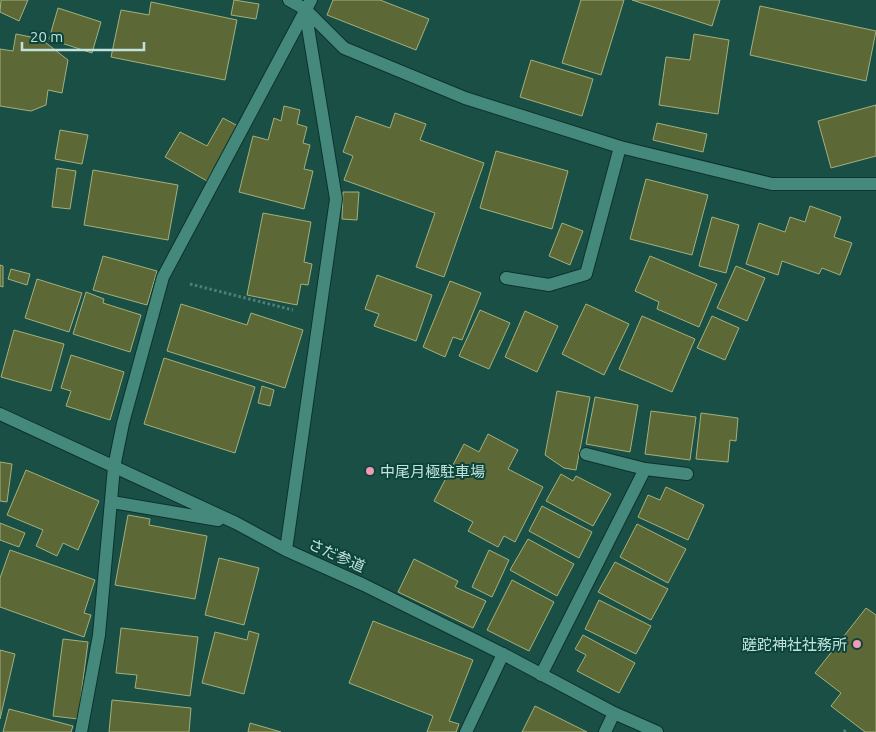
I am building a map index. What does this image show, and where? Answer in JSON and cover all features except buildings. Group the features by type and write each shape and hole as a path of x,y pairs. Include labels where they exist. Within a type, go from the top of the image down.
{"street":[{"path":"289,0 308,5 344,48 464,98 620,147 772,184 876,184"},
{"path":"81,732 99,635 114,467 123,423 163,277 308,5"},
{"path":"286,550 336,199 308,5"},
{"path":"506,278 550,285 586,274 620,147"},
{"name":"さだ参道","path":"0,414 236,523 286,550 364,585 503,654 614,713 658,732"},
{"path":"586,454 645,469 687,474"},
{"path":"540,675 645,469"},
{"path":"112,502 236,523"},
{"path":"466,732 503,654"},
{"path":"605,732 614,713"}],"path":[{"path":"163,277 319,316"}],"place":[{"name":"中尾月極駐車場","path":"370,471"},
{"name":"蹉跎神社社務所","path":"857,644"}]}
